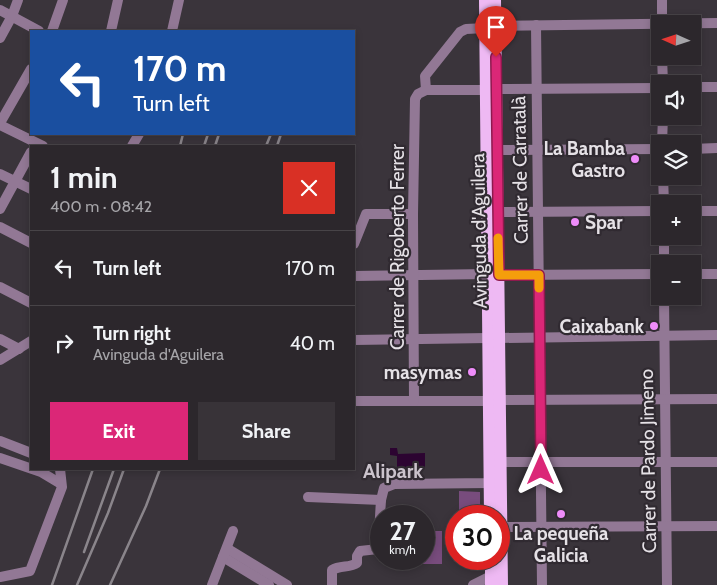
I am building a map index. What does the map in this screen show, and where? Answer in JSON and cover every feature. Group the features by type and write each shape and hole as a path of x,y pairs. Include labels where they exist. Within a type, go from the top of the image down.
{"main road":[{"name":"Avinguda d'Aguilera","path":"486,0 490,27 491,90 497,150 498,212 493,275"},
{"name":"Avinguda d'Aguilera","path":"490,27 495,0"},
{"name":"Avinguda d'Aguilera","path":"490,505 494,338 493,275 486,159 491,90"},
{"name":"Avinguda d'Aguilera","path":"494,338 488,360 494,400 500,468 501,505"},
{"name":"Avinguda d'Aguilera","path":"502,570 502,585"}],"street":[{"path":"0,38 18,0"},
{"path":"52,30 63,0"},
{"path":"111,30 118,0"},
{"path":"172,30 179,0"},
{"path":"662,0 662,15"},
{"path":"0,10 37,30"},
{"name":"Carrer de Rigoberto Ferrer","path":"701,23 717,23"},
{"name":"Carrer de Rigoberto Ferrer","path":"414,401 414,114 422,92 425,76 460,32 466,29 536,25 651,24"},
{"name":"Carrer de Carratalà","path":"536,25 542,585"},
{"path":"30,71 0,124 37,144"},
{"path":"701,87 717,87"},
{"path":"422,92 537,88 651,88"},
{"path":"701,148 717,148"},
{"path":"486,159 497,150 651,149"},
{"path":"0,209 30,156"},
{"path":"0,174 30,189"},
{"path":"701,211 717,211"},
{"path":"498,212 651,212"},
{"path":"355,242 366,214 413,214"},
{"path":"0,227 30,242"},
{"path":"355,276 651,274"},
{"path":"701,274 717,274"},
{"path":"0,287 30,302"},
{"name":"Carrer de Pardo Jimeno","path":"664,305 667,585"},
{"path":"355,340 717,335"},
{"path":"0,339 19,348"},
{"path":"0,360 30,342"},
{"path":"0,366 30,350"},
{"path":"355,401 717,399"},
{"path":"0,441 30,452"},
{"path":"0,458 30,466"},
{"path":"332,585 332,570 337,567 353,566 357,563 357,556 360,551 378,549 381,500 384,488 394,484 490,483 500,468 541,462 717,462"},
{"path":"43,470 61,484"},
{"path":"0,577 30,571 61,484 60,470"},
{"path":"308,497 381,500"},
{"path":"510,527 717,526"},
{"path":"212,585 234,531"},
{"path":"225,553 269,585"},
{"path":"225,553 287,585"},
{"path":"473,585 491,580"}],"shaded area":[{"path":"390,448 397,448 398,454 425,453 425,467 397,468 397,456 390,455"},
{"path":"459,491 480,492 480,505 459,505"},
{"path":"435,531 442,531 442,564 435,564"}],"railway":[{"path":"180,145 183,135"},
{"path":"204,145 208,135"},
{"path":"215,145 219,135"},
{"path":"266,145 271,135"},
{"path":"277,145 281,135"},
{"path":"52,585 93,470"},
{"path":"84,552 114,470"},
{"path":"77,585 108,513 124,470"},
{"path":"110,585 146,506 160,470"}],"slow traffic":[{"path":"498,238 499,275 539,275 539,288"}],"place":[{"name":"La Bamba Gastro","path":"635,159"},
{"name":"Spar","path":"575,222"},
{"name":"Caixabank","path":"654,326"},
{"name":"masymas","path":"472,372"},
{"name":"La pequeña Galicia","path":"561,514"}],"district":[{"name":"Alipark","path":"393,471"}],"route":[{"path":"496,57 499,275 539,275 541,470"}]}
